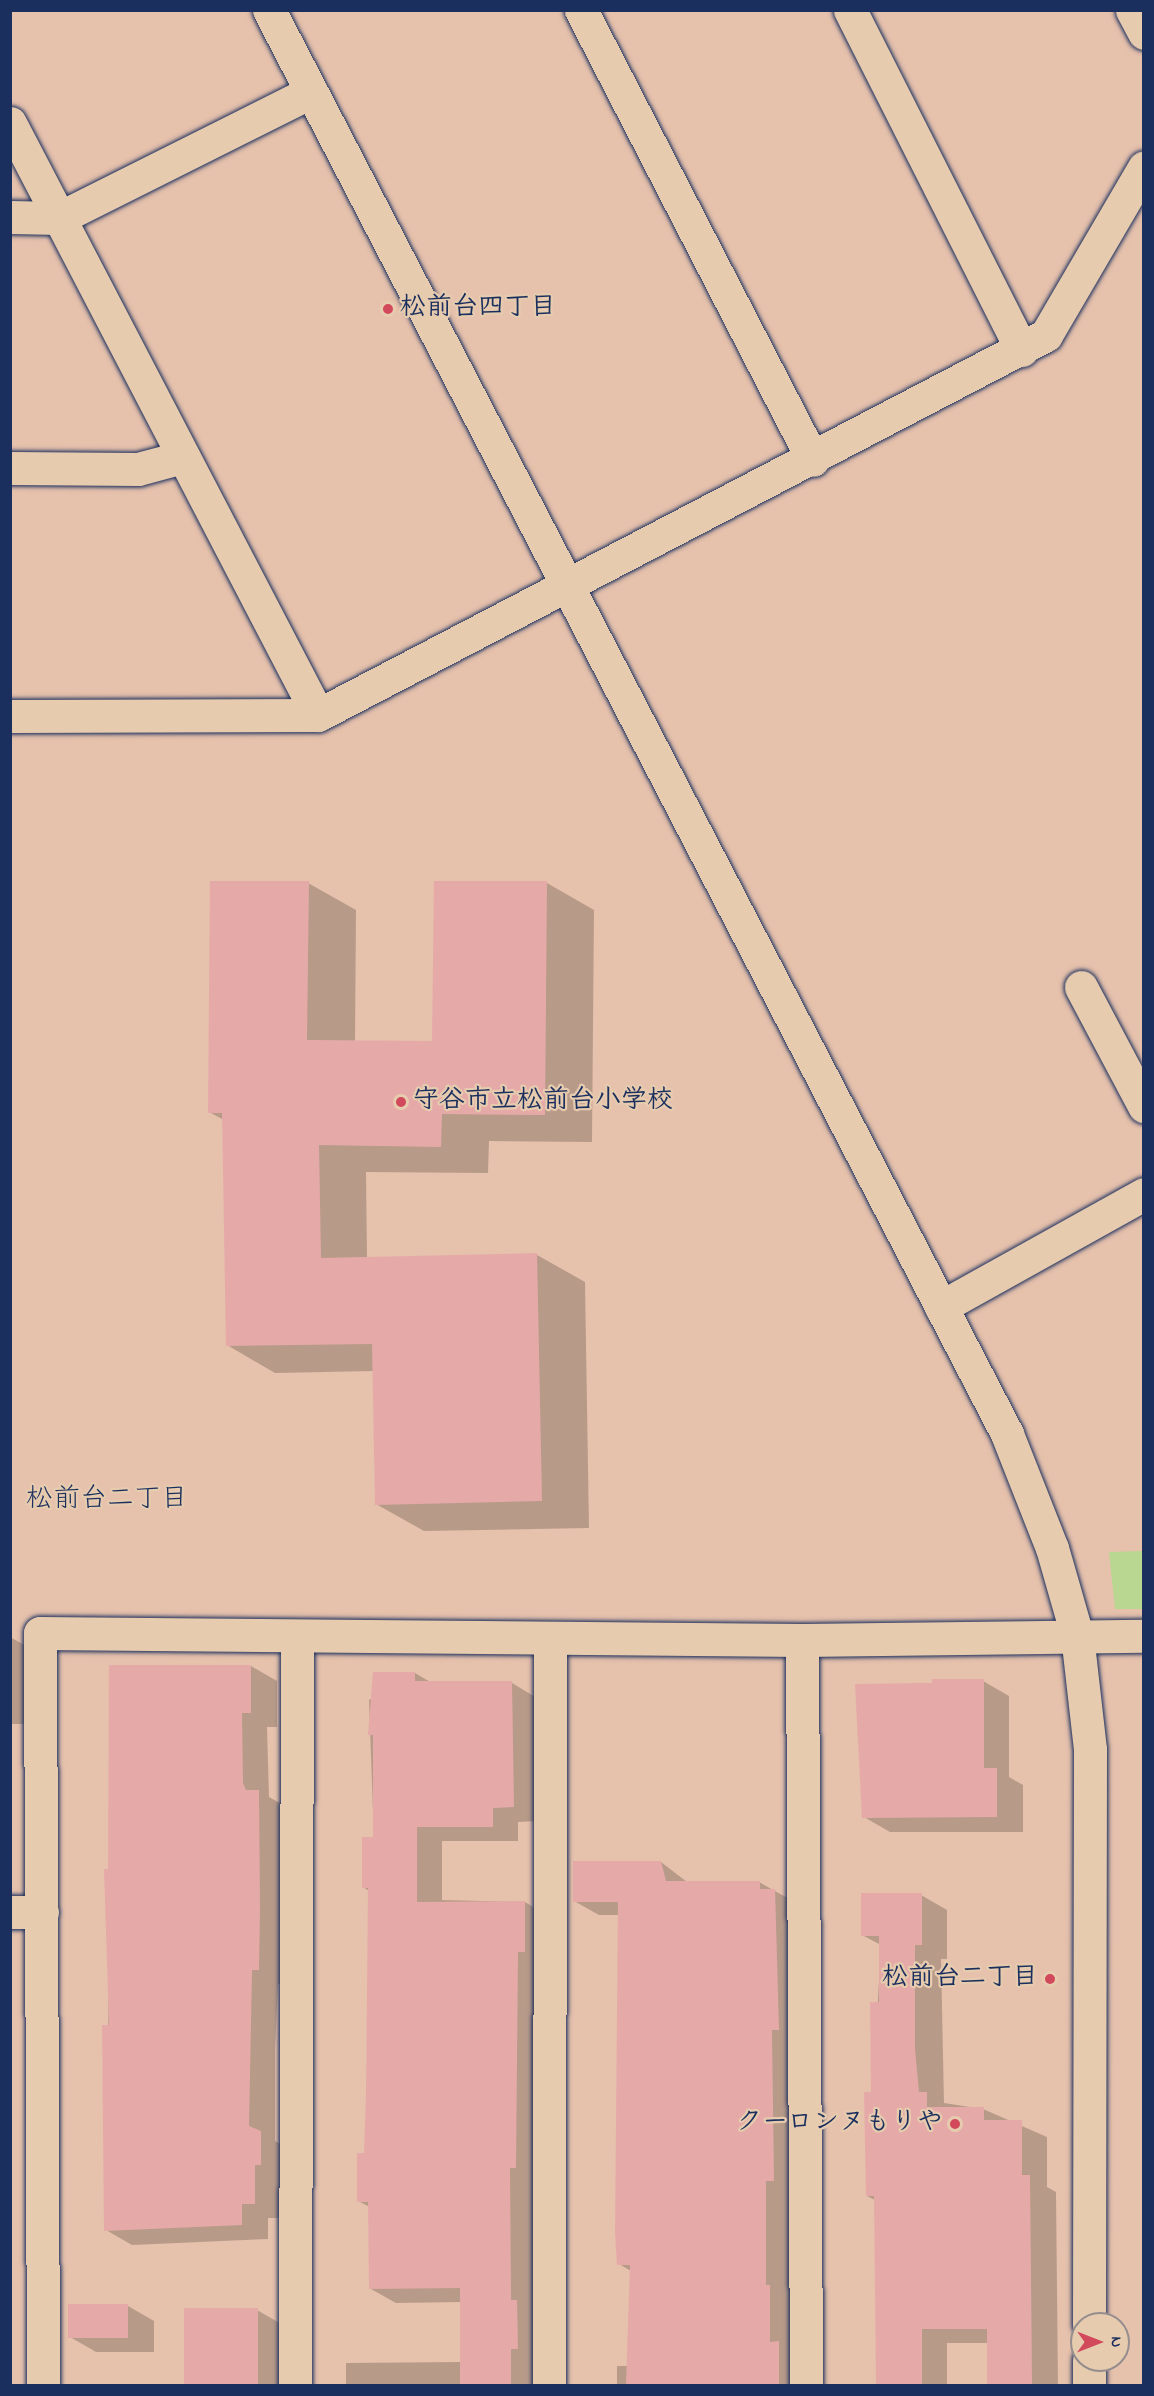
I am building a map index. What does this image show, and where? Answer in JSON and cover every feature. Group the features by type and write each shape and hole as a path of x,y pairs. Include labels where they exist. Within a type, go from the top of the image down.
{"street":[{"path":"269,10 1007,1434 1052,1548 1077,1635 1090,1749 1089,2312"},
{"path":"581,10 813,460"},
{"path":"850,10 1022,350"},
{"path":"1132,10 1143,33"},
{"path":"10,218 59,218 311,92"},
{"path":"10,123 318,715"},
{"path":"10,716 318,715 568,588 1022,350 1046,335 1143,167"},
{"path":"10,468 138,469 183,458"},
{"path":"1081,987 1143,1106"},
{"path":"941,1306 1143,1194"},
{"path":"43,2385 26,1912 39,1633 802,1640 1143,1636"},
{"path":"295,2385 297,1636"},
{"path":"549,2385 550,1639"},
{"path":"802,1640 806,2385"}],"green space":[{"path":"1143,1551 1143,1609 1115,1609 1109,1552"}],"building":[{"path":"210,881 309,881 307,1040 432,1041 434,881 547,881 545,1115 442,1114 441,1147 319,1145 321,1258 537,1253 542,1501 375,1505 372,1344 226,1346 222,1113 208,1113"},
{"path":"109,1665 251,1665 251,1713 242,1713 243,1783 246,1790 259,1790 260,1908 259,1970 252,1970 249,2126 261,2131 261,2165 255,2165 255,2204 242,2204 242,2225 104,2231 102,2025 109,2025 104,1869 108,1869"},
{"path":"373,1672 415,1672 415,1681 512,1681 514,1807 493,1808 493,1827 417,1827 417,1902 525,1901 525,1952 518,1952 516,2168 510,2168 511,2300 517,2300 518,2349 511,2349 511,2385 460,2385 460,2288 369,2289 368,2202 357,2202 357,2153 364,2153 366,2094 368,1888 362,1888 362,1837 373,1837 373,1735 368,1735"},
{"path":"932,1679 984,1679 984,1768 997,1768 997,1817 862,1818 855,1684 932,1683"},
{"path":"573,1861 661,1861 666,1881 760,1881 760,1889 775,1889 779,2030 772,2030 774,2181 766,2181 766,2285 770,2285 770,2342 779,2341 779,2385 626,2385 630,2265 617,2265 615,2234 618,1902 573,1902"},
{"path":"861,1893 922,1893 922,1945 915,1945 915,2049 919,2092 927,2092 927,2107 984,2107 984,2120 1022,2120 1022,2175 1030,2175 1032,2385 987,2385 987,2329 922,2329 922,2385 876,2385 874,2196 866,2196 864,2092 871,2092 870,2002 879,2002 879,1936 861,1936"},
{"path":"68,2304 128,2304 128,2338 68,2338"},
{"path":"184,2308 258,2308 258,2385 184,2385"}],"place":[{"name":"松前台四丁目","path":"388,309"},
{"name":"守谷市立松前台小学校","path":"401,1102"},
{"name":"松前台二丁目","path":"1050,1979"},
{"name":"クーロンヌもりや","path":"955,2124"}],"district":[{"name":"松前台二丁目","path":"107,1500"}]}
